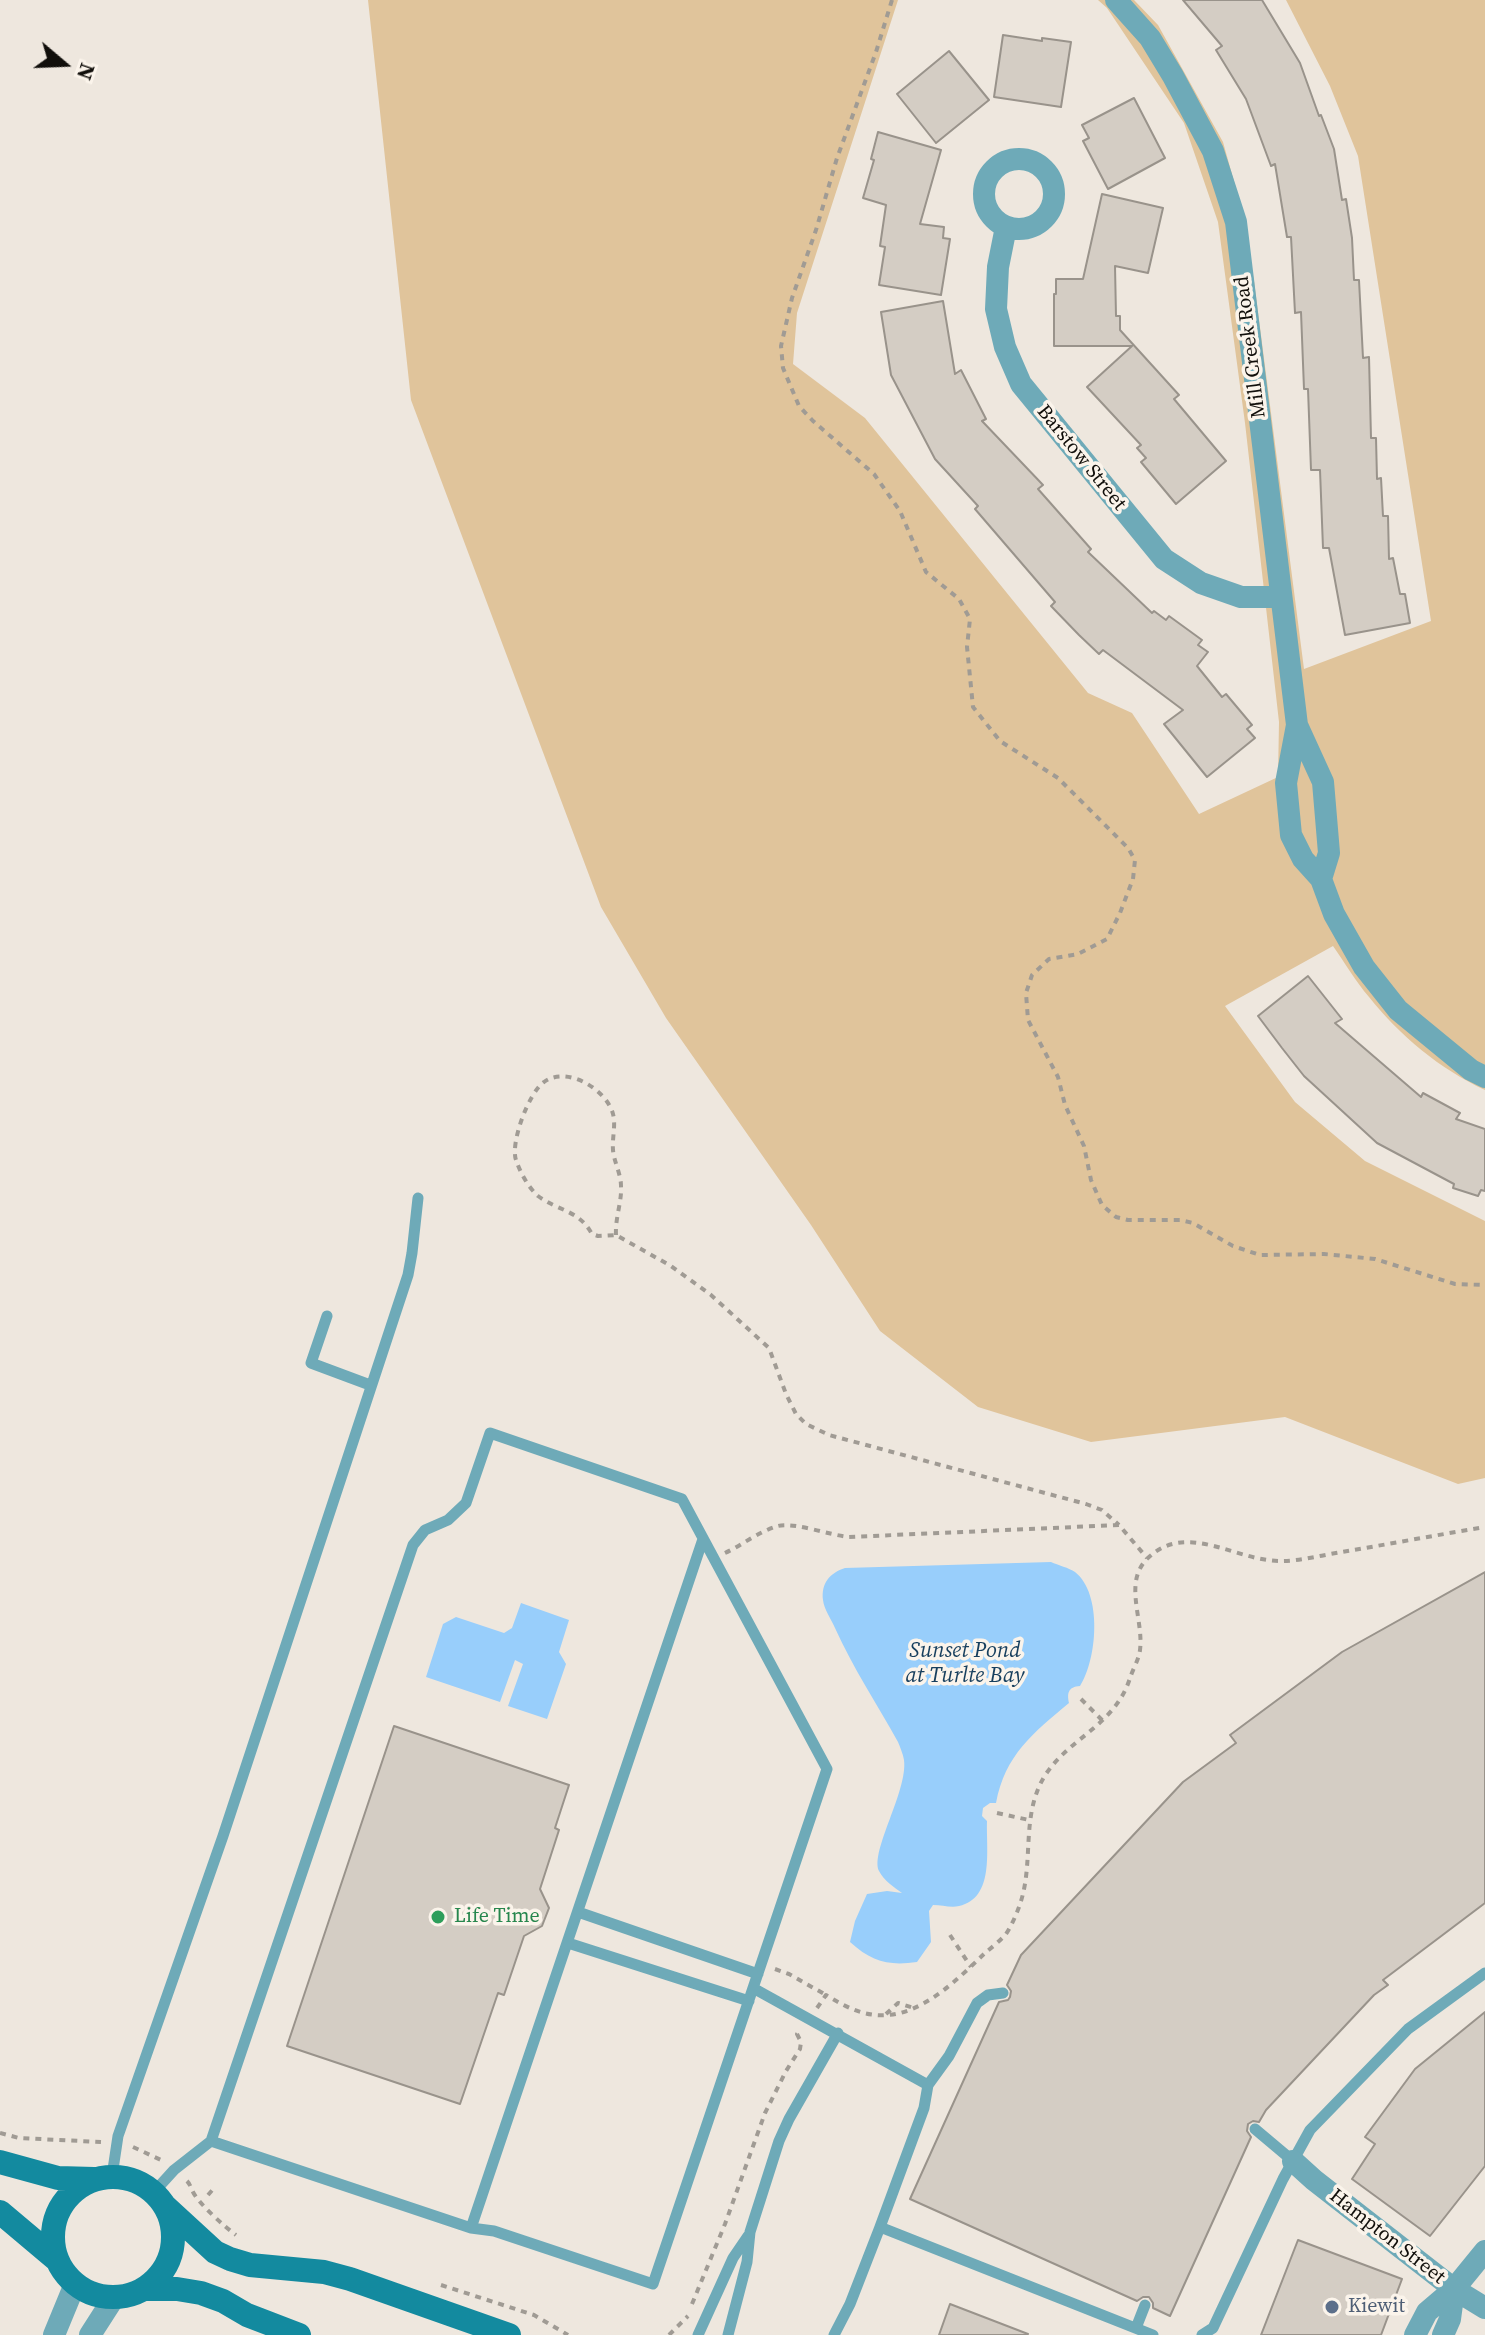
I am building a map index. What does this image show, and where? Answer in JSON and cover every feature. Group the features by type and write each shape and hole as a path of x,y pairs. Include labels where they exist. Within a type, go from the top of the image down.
{"main road":[{"path":"0,2162 58,2178 104,2178 141,2183 215,2252 230,2259 250,2265 324,2272 350,2279 509,2335"},
{"path":"104,2178 79,2187 67,2198 58,2213 53,2231 54,2251 64,2272 75,2284 90,2293 105,2297 124,2296 143,2289 164,2269 173,2236 170,2219 159,2199"},
{"path":"0,2212 57,2260"},
{"path":"143,2289 201,2293 299,2335"}],"street":[{"name":"Mill Creek Road","path":"1116,0 1150,38 1173,76 1213,151 1236,222 1297,725 1323,782 1329,853 1321,879"},
{"name":"Barstow Street","path":"1006,227 998,267 996,309 1005,347 1021,384 1164,559 1201,583 1241,597 1281,597"},
{"name":"Mill Creek Road","path":"1297,725 1286,783 1291,835 1303,859 1321,879 1334,914 1364,967 1398,1010 1471,1070 1485,1077"},
{"name":"Hampton Street","path":"1293,2161 1454,2289 1485,2308"},
{"path":"1415,2335 1427,2312 1454,2289 1485,2251"},
{"path":"54,2335 75,2284"},
{"path":"1443,2335 1450,2319 1454,2289"},
{"path":"90,2335 115,2296"}],"lane":[{"path":"104,2178 223,1836 408,1275 418,1198"},
{"path":"327,1316 311,1363 370,1385"},
{"path":"159,2199 174,2170 211,2141 413,1545 425,1530 448,1520 466,1503 490,1433 682,1499 827,1769 653,2284 494,2231 471,2228 211,2141"},
{"path":"471,2228 703,1539"},
{"path":"578,1912 758,1974"},
{"path":"568,1943 749,2001"},
{"path":"1202,2335 1214,2331 1310,2130 1408,2029 1485,1973"},
{"path":"753,1988 928,2085"},
{"path":"834,2335 850,2304 880,2227 924,2108 928,2085 949,2056 977,2003 988,1995 1003,1993"},
{"path":"728,2335 747,2262 750,2232 789,2119 838,2033"},
{"path":"1255,2129 1293,2161"},
{"path":"880,2227 1153,2335"},
{"path":"698,2335 733,2258 750,2232"},
{"path":"1136,2328 1145,2305"}],"path":[{"path":"892,0 788,311 781,346 783,368 799,406 874,474 905,521 926,572 959,599 970,619 967,647 973,707 990,731 1000,741 1068,786 1128,848 1135,860 1133,879 1107,939 1078,954 1049,959 1032,975 1026,993 1028,1020 1058,1077 1065,1105 1084,1146 1098,1197 1116,1217 1193,1223 1233,1246 1260,1255 1324,1254 1375,1259 1455,1284 1485,1285"},
{"path":"616,1235 615,1223 622,1190 613,1152 614,1116 608,1100 588,1084 570,1078 554,1077 542,1082 531,1100 514,1145 514,1157 529,1186 538,1196 583,1220 592,1234 616,1235 696,1283 769,1348 791,1404 806,1424 838,1437 1102,1510 1147,1558"},
{"path":"714,1558 777,1526 790,1525 849,1537 1119,1525"},
{"path":"772,1968 859,2012 886,2015 914,2008 933,1997 971,1967 1006,1933 1019,1906 1027,1873 1033,1800 1045,1776 1062,1755 1111,1714 1127,1688 1140,1649 1135,1582 1147,1558 1170,1543 1199,1542 1238,1555 1281,1561 1485,1527"},
{"path":"1081,1699 1103,1721"},
{"path":"997,1813 1029,1820"},
{"path":"950,1935 971,1967"},
{"path":"818,2007 826,1995"},
{"path":"886,2015 898,2003 914,2008"},
{"path":"669,2335 688,2315 765,2113 800,2049 797,2034 804,2026"},
{"path":"0,2133 19,2138 108,2142"},
{"path":"126,2144 162,2160"},
{"path":"208,2195 215,2187"}],"shaded area":[{"path":"368,0 898,0 797,313 793,364 865,418 1088,693 1132,713 1199,814 1278,777 1279,722 1245,423 1218,222 1184,123 1107,8 1098,0 1134,0 1158,25 1223,142 1240,203 1254,281 1304,669 1431,621 1358,156 1330,86 1286,0 1485,0 1485,1090 1437,1062 1407,1038 1364,991 1333,946 1225,1006 1295,1102 1365,1161 1485,1221 1485,1478 1458,1484 1285,1417 1091,1442 978,1407 880,1331 811,1225 666,1018 601,907 411,400"}],"water":[{"name":"Sunset Pond at Turlte Bay","path":"1051,1562 1075,1572 1090,1595 1094,1628 1086,1675 1080,1686 1069,1691 1069,1703 1022,1746 1006,1771 996,1803 983,1808 982,1816 987,1821 987,1859 978,1893 959,1906 933,1905 929,1911 931,1942 917,1962 889,1963 873,1958 850,1942 867,1894 887,1891 902,1893 884,1878 878,1862 901,1788 904,1760 898,1742 826,1610 825,1584 831,1576 845,1568"},
{"path":"521,1603 569,1620 559,1652 566,1664 547,1719 508,1706 523,1664 515,1660 500,1702 426,1677 443,1624 456,1617 504,1633 512,1628"}],"building":[{"path":"1183,0 1262,0 1300,63 1334,149 1352,238 1354,280 1359,280 1363,358 1369,357 1371,438 1376,438 1377,479 1381,478 1383,516 1388,516 1389,559 1393,558 1400,594 1405,594 1410,623 1345,635 1329,548 1323,548 1320,470 1311,470 1301,312 1295,313 1291,237 1287,237 1275,164 1271,166 1246,99 1216,50 1222,46"},
{"path":"1003,35 1071,42 1061,107 994,97"},
{"path":"949,51 989,100 936,143 897,94"},
{"path":"1134,98 1165,158 1108,189 1083,141 1089,138 1082,125"},
{"path":"878,132 941,150 920,224 944,227 943,238 950,239 941,295 879,285 885,247 880,246 886,205 863,198"},
{"path":"1102,194 1163,208 1148,273 1115,266 1116,316 1120,316 1120,330 1179,395 1174,399 1226,461 1176,504 1141,462 1146,458 1137,448 1141,445 1087,387 1132,346 1054,346 1056,279 1083,279"},
{"path":"943,301 955,374 961,370 986,419 982,421 1043,485 1038,489 1091,549 1088,552 1152,613 1154,611 1166,620 1169,616 1202,640 1198,645 1208,652 1197,666 1222,697 1226,694 1252,725 1247,729 1255,738 1207,777 1164,724 1183,710 1103,650 1099,654 1079,635 1051,606 1055,602 975,509 978,506 935,459 891,375 881,312"},
{"path":"1308,976 1342,1019 1335,1023 1421,1097 1423,1093 1460,1113 1456,1119 1485,1129 1485,1191 1481,1190 1478,1196 1453,1188 1454,1184 1377,1143 1304,1076 1258,1016"},
{"path":"1485,1572 1485,1903 1383,1980 1388,1985 1374,1995 1266,2110 1259,2122 1248,2124 1247,2131 1251,2137 1170,2316 1153,2308 1149,2297 1137,2301 910,2199 999,2002 1010,1997 1011,1991 1007,1985 1021,1955 1183,1782 1236,1743 1230,1735 1342,1652"},
{"name":"Life Time","path":"394,1726 569,1785 555,1828 559,1830 540,1889 549,1908 542,1926 524,1936 504,1995 498,1993 460,2104 287,2046"},
{"path":"1485,2012 1485,2166 1430,2236 1352,2179 1375,2144 1365,2137 1415,2069"},
{"name":"Kiewit","path":"1298,2240 1402,2279 1381,2335 1261,2335"},
{"path":"950,2304 1028,2334 939,2335"}],"place":[{"name":"Life Time","path":"438,1917"},
{"name":"Kiewit","path":"1332,2307"}]}
